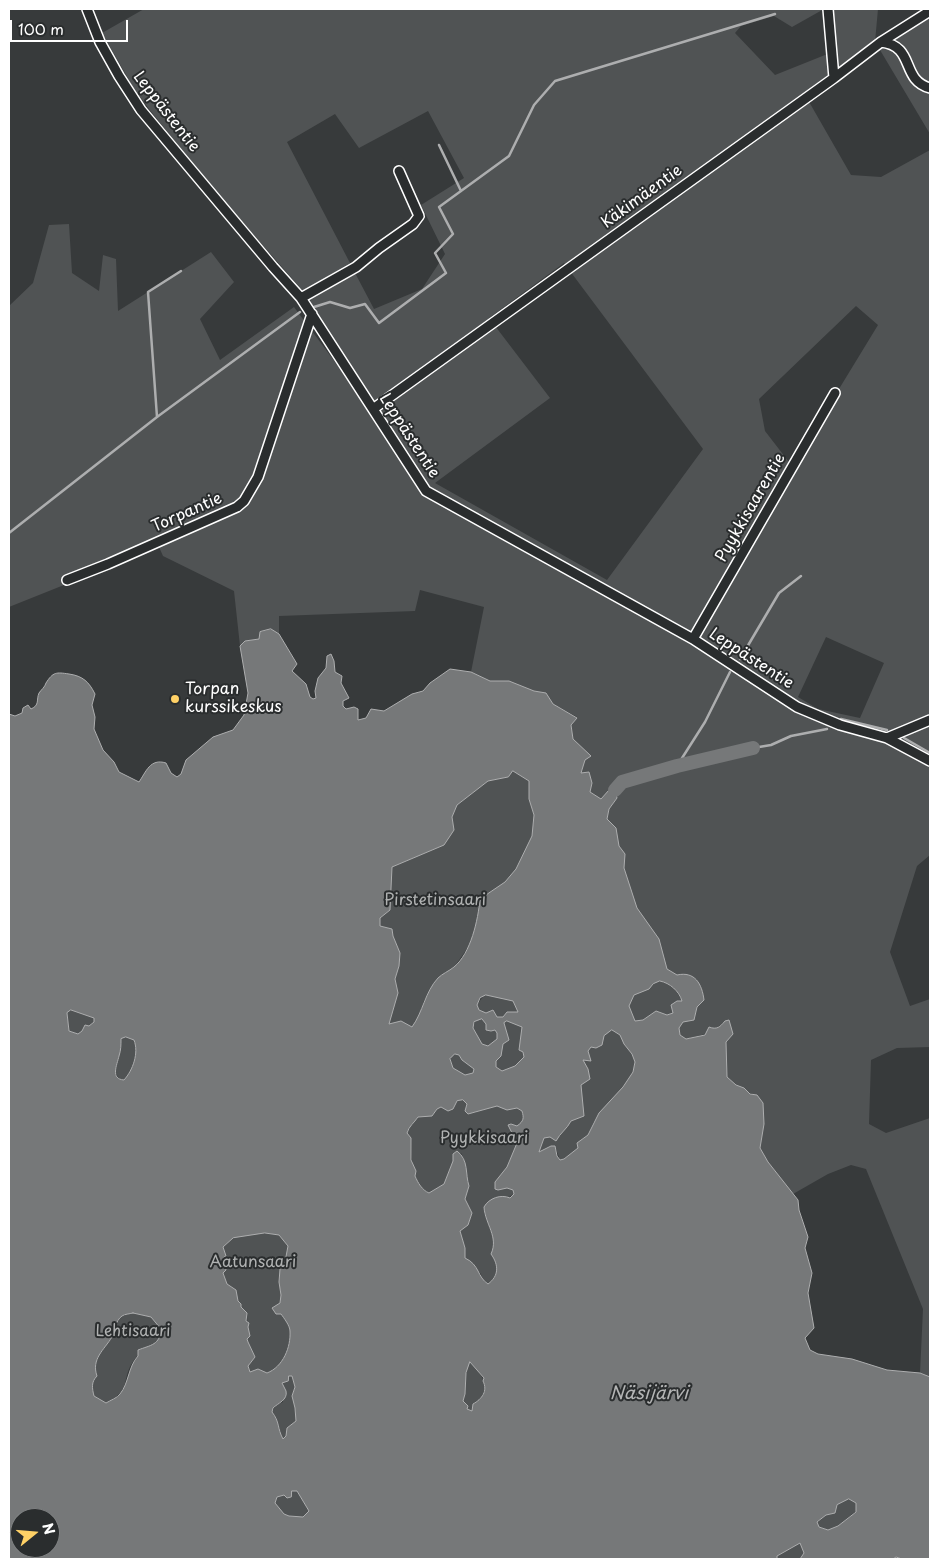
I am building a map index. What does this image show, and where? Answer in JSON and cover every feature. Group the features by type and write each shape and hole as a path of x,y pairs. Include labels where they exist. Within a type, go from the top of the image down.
{"street":[{"name":"Leppästentie","path":"87,9 105,50 141,110 272,267 301,298 426,491 693,639 797,707 840,726 886,738 930,761"},
{"path":"828,9 834,78"},
{"name":"Käkimäentie","path":"373,409 834,78 880,42 930,11"},
{"path":"880,42 891,43 901,50 912,75 923,86 930,88"},
{"path":"301,298 356,266 413,224 419,216 399,171"},
{"name":"Torpantie","path":"67,580 108,564 236,507 244,501 258,476 312,314"},
{"name":"Pyykkisaarentie","path":"693,639 835,393"},
{"path":"886,738 930,720"}],"green space":[{"name":"Pyykkisaari","path":"144,9 824,9 792,27 774,16 741,26 735,33 775,75 830,53 825,9 878,9 875,42 930,9 930,134 880,50 808,100 851,175 881,177 930,150 930,855 917,866 890,952 910,1006 930,999 930,1047 897,1048 871,1060 869,1124 886,1133 930,1118 930,1377 920,1373 923,1309 866,1169 851,1165 828,1174 793,1194 768,1162 760,1148 764,1124 757,1095 741,1088 727,1077 725,1021 712,1031 702,1035 685,1039 680,1035 679,1028 683,1022 694,1019 697,1007 704,1000 675,989 682,1001 673,1013 667,1015 656,1011 643,1020 635,1021 624,1044 632,1054 635,1062 633,1072 594,1122 588,1135 582,1139 578,1148 564,1159 560,1160 556,1149 551,1146 539,1152 544,1138 510,1131 517,1143 507,1167 495,1182 502,1188 513,1190 514,1194 484,1212 493,1239 494,1249 492,1254 497,1266 496,1274 488,1284 482,1280 481,1274 465,1258 465,1248 460,1231 468,1225 472,1213 465,1199 469,1186 465,1161 461,1153 453,1161 444,1184 430,1193 423,1189 415,1177 411,1138 407,1133 418,1117 432,1116 441,1107 453,1109 457,1101 463,1100 467,1104 465,1111 473,1113 496,1106 502,1071 496,1067 496,1061 488,1046 482,1044 473,1028 479,1010 477,1005 607,819 609,809 617,798 609,790 601,800 590,792 592,783 581,774 585,760 573,739 571,725 577,717 553,704 546,693 534,691 509,681 490,681 471,672 484,607 420,590 415,611 279,616 279,634 271,629 261,632 259,639 245,641 240,646 234,591 163,556 159,547 9,607 9,306 33,283 49,225 69,224 72,273 99,291 103,255 116,259 118,311 211,252 234,282 200,319 220,360 294,307 341,370 363,404 372,398 310,303 311,296 354,271 374,309 422,289 445,254 421,205 464,178 428,111 359,148 335,114 287,142 350,263 303,291 217,193 149,109 133,87 102,33","holes":["564,263 703,449 607,580 435,483 550,398 489,318","856,306 878,325 792,466 765,431 759,399","826,637 884,663 860,718 818,709 798,697"]},
{"name":"Pirstetinsaari","path":"513,771 529,781 529,799 534,815 532,836 527,847 542,864 475,927 471,943 455,966 438,978 424,1001 418,1018 412,1027 388,1024 398,993 395,979 400,953 392,929 380,926 380,918 390,910 392,867 444,845 454,830 452,817 457,805 488,781 508,777"},
{"path":"71,1010 94,1018 94,1022 78,1034 69,1031 67,1013"},
{"path":"126,1037 134,1040 136,1050 127,1076 124,1080 120,1080 115,1072 121,1039"},
{"path":"455,1054 459,1055 462,1060 474,1069 473,1073 465,1076 453,1068 450,1059"},
{"name":"Aatunsaari","path":"265,1233 279,1235 288,1246 285,1262 280,1269 281,1295 280,1303 276,1307 288,1325 290,1336 288,1348 279,1365 270,1372 263,1373 250,1372 248,1366 255,1357 248,1342 247,1313 241,1307 233,1288 227,1284 223,1273 225,1262 223,1247 233,1238"},
{"name":"Lehtisaari","path":"133,1313 151,1317 161,1329 160,1336 157,1342 144,1348 135,1358 123,1389 106,1403 94,1396 93,1392 96,1360 100,1351 112,1337 120,1318"},
{"path":"469,1361 481,1375 485,1386 482,1397 472,1412 467,1409 468,1406 463,1401"},
{"path":"289,1376 292,1376 295,1387 292,1396 296,1421 287,1428 286,1436 283,1439 272,1412 276,1405 283,1402 282,1382"},
{"path":"292,1491 297,1491 309,1511 303,1517 289,1516 281,1513 275,1503 277,1497 284,1495 287,1498 291,1497"},
{"path":"849,1499 856,1503 856,1511 838,1526 828,1530 819,1527 817,1523 826,1515 835,1513 837,1505"},
{"path":"800,1543 804,1553 800,1559 777,1559 777,1556"}],"water":[{"name":"Näsijärvi","path":"271,629 279,634 297,664 292,671 306,684 310,697 313,699 316,698 315,691 318,678 326,668 327,656 331,654 335,672 342,676 341,683 349,698 343,701 343,706 346,709 354,707 358,709 358,720 366,718 371,709 384,711 412,694 423,691 430,683 450,669 471,672 490,681 509,681 534,691 546,693 553,704 577,718 571,725 573,739 591,756 585,760 581,773 589,772 592,783 590,792 601,799 609,790 615,790 617,798 609,809 607,819 616,828 619,846 625,854 624,868 637,908 659,939 667,969 677,975 683,974 693,977 701,989 704,1000 697,1007 694,1020 683,1022 679,1028 680,1035 686,1039 705,1035 709,1027 718,1027 729,1020 733,1034 726,1042 727,1077 750,1094 757,1095 763,1103 764,1124 760,1148 768,1162 798,1200 799,1210 808,1237 805,1248 812,1273 808,1293 814,1328 805,1338 810,1350 818,1354 852,1359 887,1370 920,1373 930,1377 930,1559 902,1559 896,1557 893,1559 800,1559 804,1553 800,1543 777,1556 777,1559 9,1559 9,714 15,716 22,713 23,708 28,705 31,709 34,707 37,704 39,693 53,675 61,673 78,676 88,683 95,694 92,705 95,717 94,729 103,750 114,762 119,772 139,782 152,764 161,762 166,763 171,773 177,777 181,774 186,760 213,737 233,730 244,715 248,693 240,646 245,641 259,639 260,632","holes":["513,771 529,781 529,799 534,815 532,836 516,869 505,882 480,899 473,936 465,953 460,961 434,984 412,1027 401,1021 389,1024 398,993 395,979 400,953 392,929 380,926 380,918 390,910 392,867 444,845 454,830 452,817 457,805 488,781 508,777","660,981 674,988 682,1001 677,1001 671,1005 673,1013 667,1015 656,1011 643,1020 635,1021 629,1006 634,995 649,989 653,984","486,995 513,1001 518,1012 507,1012 503,1017 497,1017 493,1010 486,1013 479,1010 477,1005 480,998","71,1010 94,1018 94,1022 89,1026 85,1025 78,1034 69,1031 67,1013","482,1019 486,1024 486,1030 495,1030 497,1039 488,1046 482,1044 473,1028 474,1022","507,1021 522,1027 519,1050 523,1052 524,1057 515,1066 502,1071 496,1067 496,1061 501,1056 503,1044 509,1040 504,1023","612,1030 620,1035 635,1062 633,1072 623,1087 599,1113 588,1135 577,1143 578,1148 560,1160 555,1146 539,1152 544,1138 550,1137 556,1141 571,1121 584,1116 581,1085 590,1079 588,1069 583,1060 591,1061 588,1051 591,1047 596,1048 602,1045 604,1036","126,1037 134,1040 136,1050 132,1066 124,1080 117,1077 116,1074 121,1039","455,1054 459,1055 462,1060 474,1069 473,1073 465,1075 453,1068 450,1059","463,1100 467,1104 465,1111 468,1114 497,1106 507,1110 517,1108 523,1113 521,1123 517,1126 508,1125 517,1143 507,1167 495,1182 495,1189 507,1188 513,1190 514,1194 510,1198 503,1196 489,1201 484,1207 493,1236 491,1254 497,1270 492,1281 488,1284 484,1281 476,1267 465,1258 465,1248 460,1231 468,1225 472,1213 465,1199 469,1186 466,1167 461,1155 457,1151 453,1154 453,1161 444,1184 429,1193 417,1181 416,1171 411,1160 411,1138 407,1133 410,1126 418,1117 432,1116 441,1107 448,1111 453,1109 457,1101","265,1233 279,1235 288,1246 285,1262 280,1269 280,1303 272,1308 276,1314 281,1314 288,1324 290,1337 282,1361 267,1373 258,1369 250,1372 248,1366 255,1357 247,1339 250,1336 249,1323 246,1321 247,1313 238,1301 236,1290 227,1284 223,1273 226,1270 224,1257 226,1256 223,1247 233,1238","133,1313 151,1317 161,1329 159,1338 154,1344 138,1350 138,1356 132,1365 123,1390 117,1397 106,1403 94,1396 92,1385 97,1376 97,1360 112,1337 118,1321 122,1316","470,1362 484,1378 485,1388 479,1400 473,1404 472,1411 467,1409 468,1406 463,1401 466,1373","289,1376 292,1376 295,1387 292,1396 296,1421 287,1428 286,1436 283,1439 272,1412 273,1408 286,1397 286,1391 282,1383 288,1381","292,1491 297,1491 309,1511 303,1517 284,1514 275,1503 277,1497 284,1495 287,1498 291,1497","849,1499 856,1503 856,1512 838,1526 828,1530 819,1527 817,1522 826,1515 835,1513 837,1505"]}],"waterway":[{"path":"314,307 330,302 350,308 365,304 379,323 446,273 435,253 453,234 439,207 509,156 534,105 555,81 775,14"},
{"path":"439,145 461,191"},
{"path":"157,417 148,292 181,271"},
{"path":"9,533 157,417 300,312"},
{"path":"740,659 779,593 801,576"},
{"path":"677,766 705,722 730,672"},
{"path":"841,719 887,730"},
{"path":"753,748 771,745 791,736 827,729"},
{"path":"904,738 930,753"},
{"path":"615,790 622,782 677,766 753,748"}],"place":[{"name":"Torpan kurssikeskus","path":"175,699"}]}
